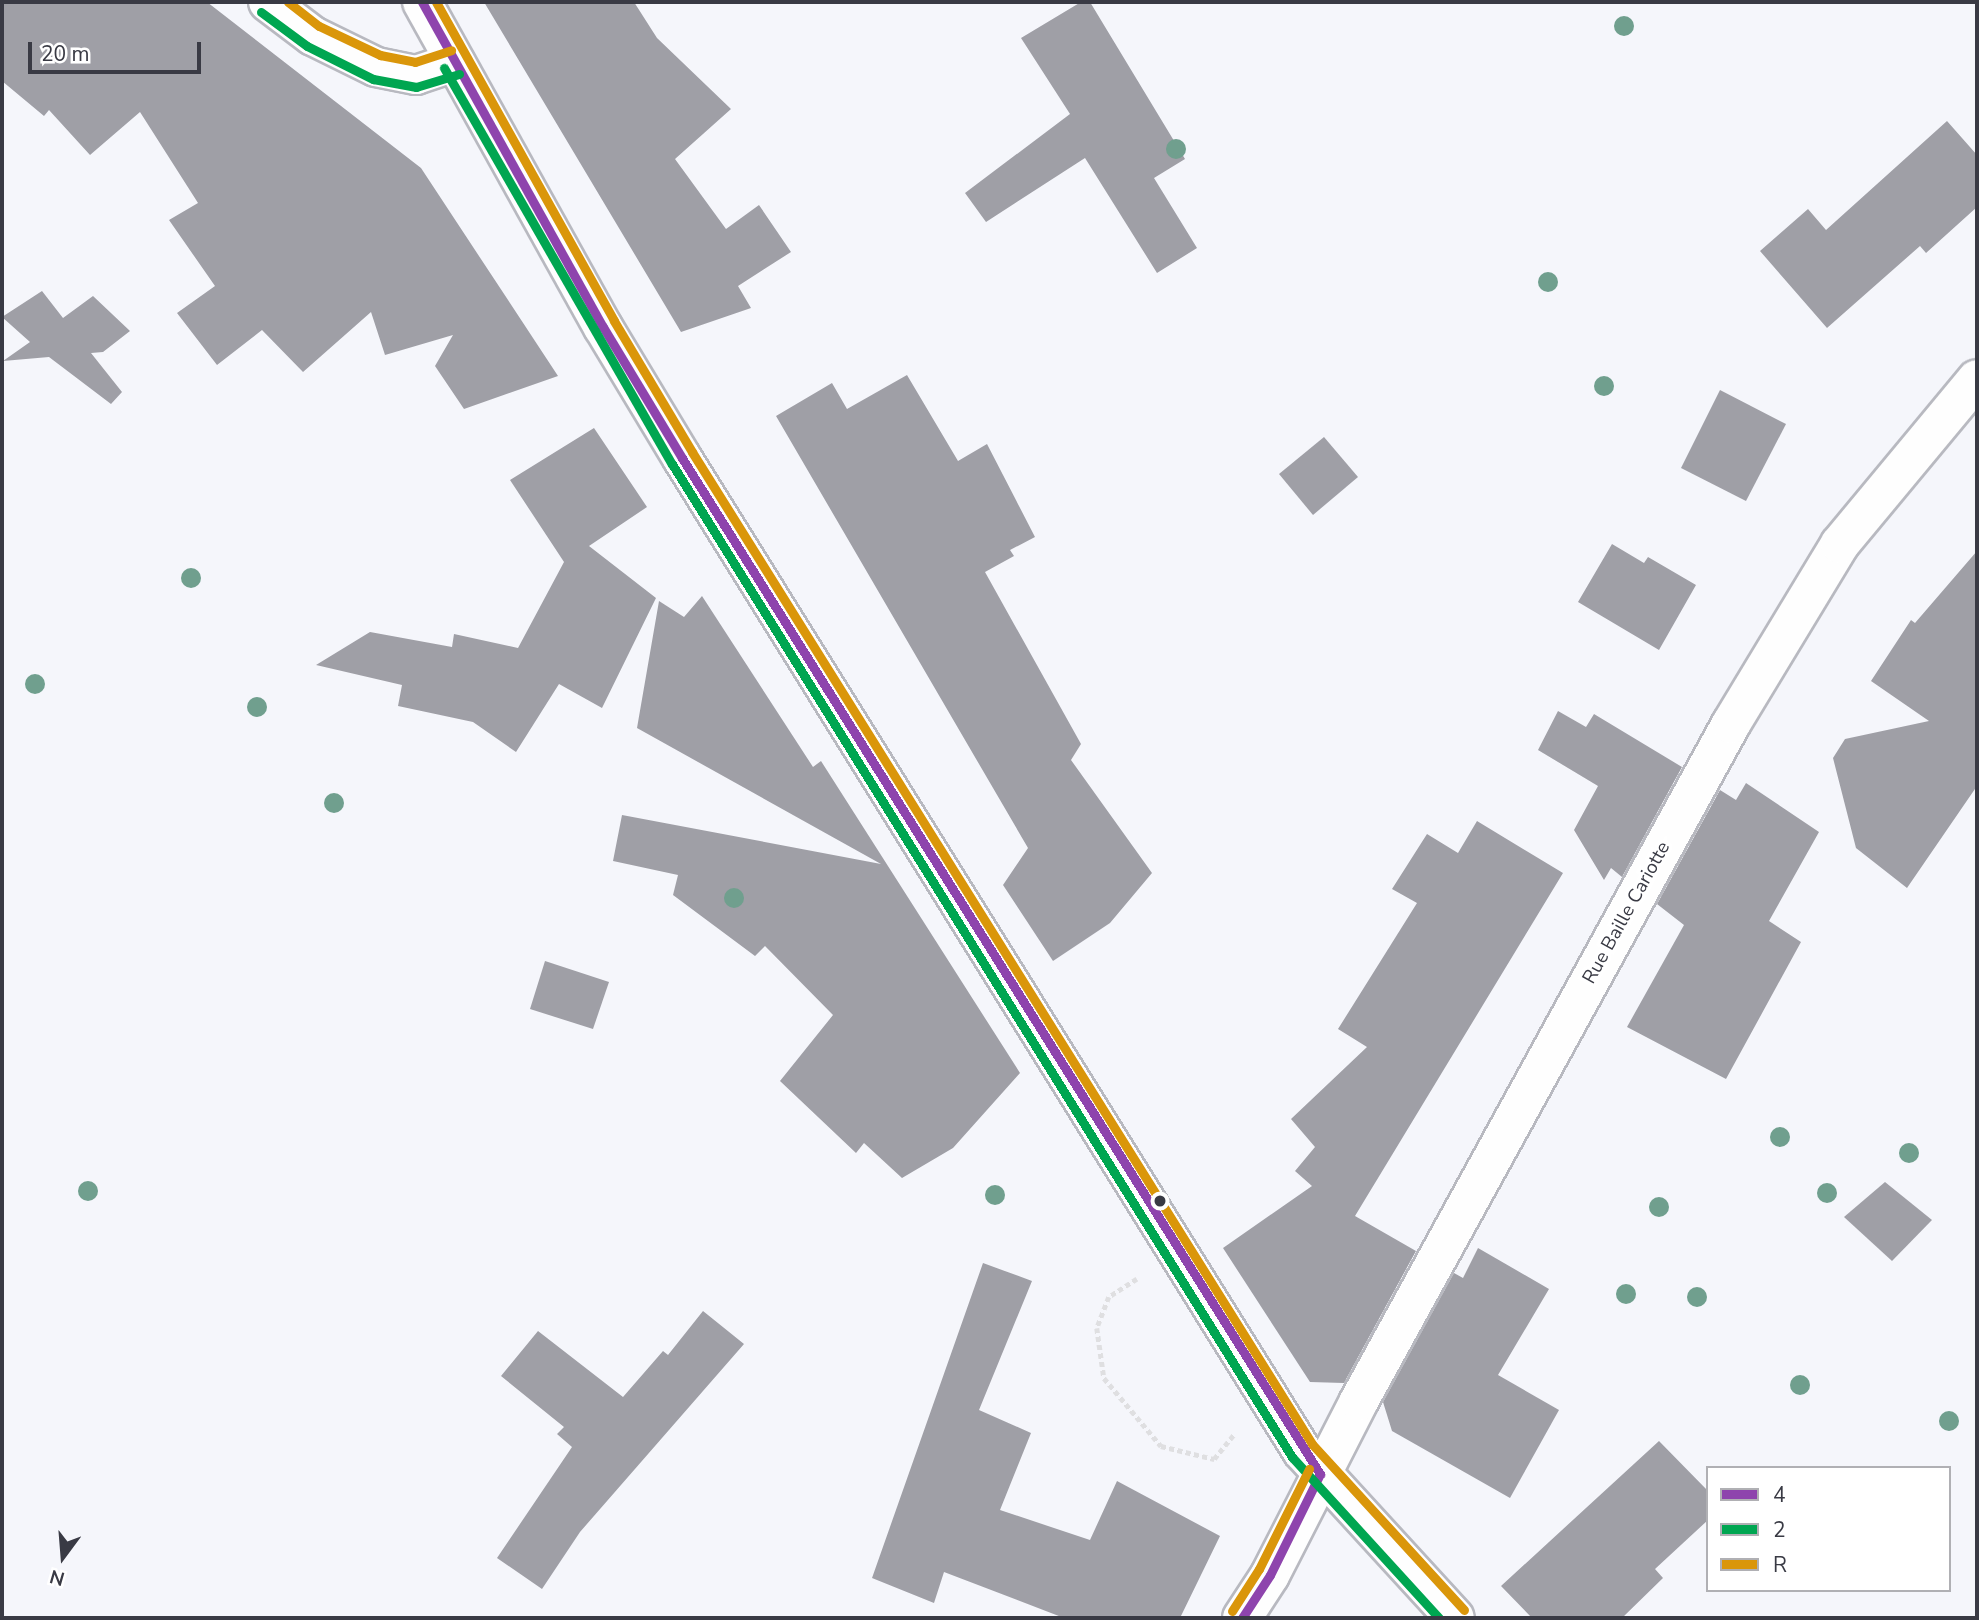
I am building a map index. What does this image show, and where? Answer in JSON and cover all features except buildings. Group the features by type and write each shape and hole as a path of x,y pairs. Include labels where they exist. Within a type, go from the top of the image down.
{"street":[{"path":"268,2 313,36 376,67 416,75 455,62"},
{"path":"422,2 603,327 682,458 1273,1405 1320,1474 1455,1618"},
{"name":"Rue Baille Cariotte","path":"1242,1618 1270,1575 1320,1474 1731,724 1840,544 1977,379"}],"path":[{"path":"1147,1272 1109,1297 1097,1328 1104,1378 1161,1446 1214,1459 1243,1423 1273,1405"}],"transit line":[{"name":"R","path":"288,2 319,26 380,55 415,62 451,50"},
{"name":"4","path":"422,2 603,327 682,458 1320,1474"},
{"name":"R","path":"436,2 614,321 692,452 1312,1444 1464,1610"},
{"name":"2","path":"261,12 307,46 373,79 416,87 459,74"},
{"name":"2","path":"444,68 672,464 1292,1457 1439,1618"},
{"name":"R","path":"1232,1611 1259,1569 1309,1469"},
{"name":"4","path":"1242,1618 1270,1575 1320,1474"}]}
